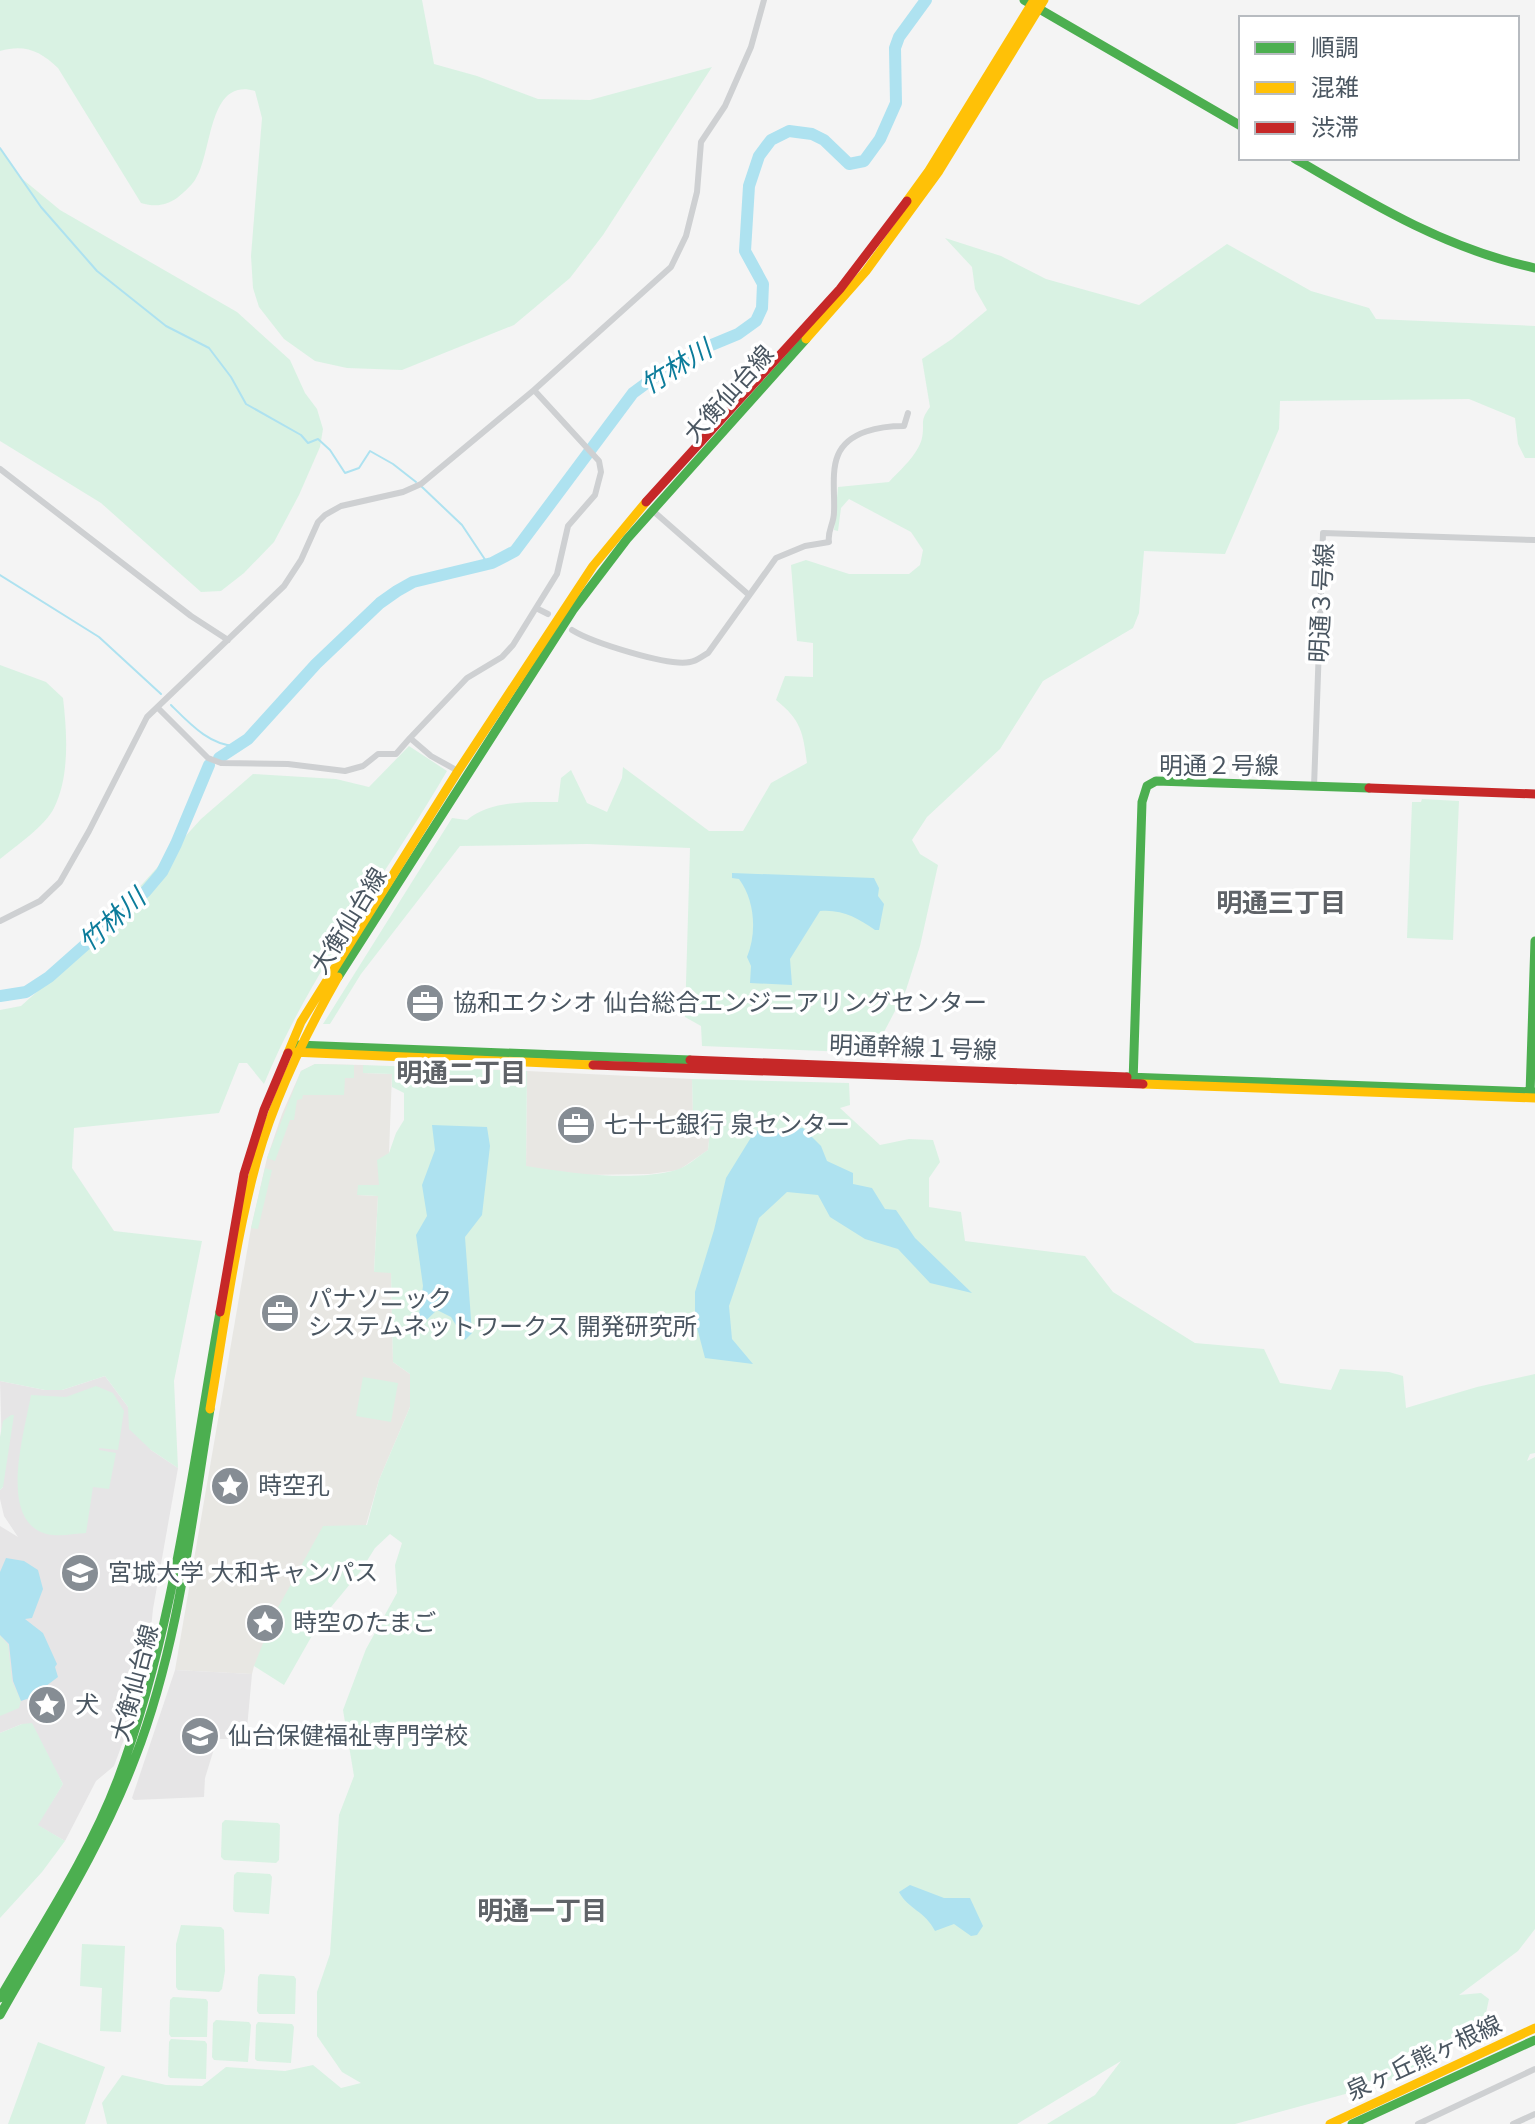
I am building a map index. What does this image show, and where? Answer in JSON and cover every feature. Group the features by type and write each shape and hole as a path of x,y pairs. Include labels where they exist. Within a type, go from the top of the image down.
{"main road":[{"path":"1035,3 1239,125"},
{"name":"大衡仙台線","path":"0,2015 107,1824 135,1759 157,1692 181,1583 252,1178 294,1048 573,610 652,510 866,271 939,171 1035,3"},
{"name":"大衡仙台線","path":"0,1998 83,1854 117,1782 143,1708 168,1604 244,1174 256,1132 321,987 593,566 654,492 840,289 936,160 1035,3"},
{"path":"1298,160 1439,239 1496,259 1535,268"},
{"name":"明通２号線","path":"1133,1080 1142,802 1146,787 1156,781 1535,794"},
{"path":"1532,1095 1535,941"},
{"name":"明通幹線１号線","path":"294,1048 1532,1095"},
{"name":"泉ヶ丘熊ヶ根線","path":"1330,2124 1535,2028"},
{"name":"泉ヶ丘熊ヶ根線","path":"1352,2124 1535,2040"}],"street":[{"path":"0,921 40,901 60,882 147,717 284,586 301,560 318,522 325,515 341,506 403,492 421,484 534,390 671,267 686,236 697,192 701,142 725,106 751,47 764,0"},
{"path":"158,708 208,758 221,763 279,764 348,771 371,762 378,754 396,754 467,678 502,657 513,645 557,574 568,526 595,495 600,484 599,461 534,390"},
{"path":"572,630 594,642 680,662 690,662 708,653 776,558 805,546 829,542 828,532 834,520 835,471 839,452 852,439 866,432 887,425 904,426 908,413"},
{"path":"0,469 191,616 228,640"},
{"path":"652,510 749,595"},
{"name":"明通３号線","path":"1314,787 1323,533 1535,540"},
{"path":"536,608 548,614"},
{"path":"410,738 431,756 458,771"},
{"path":"1418,2124 1535,2069"},
{"path":"1513,2124 1535,2114"}],"shaded area":[{"path":"315,1064 363,1065 364,1073 392,1074 389,1153 380,1172 379,1185 357,1195 378,1196 374,1271 391,1272 393,1362 410,1374 410,1407 379,1480 366,1525 254,1666 252,1674 175,1670 251,1228 267,1158 301,1071"},
{"path":"527,1071 692,1079 693,1115 711,1121 708,1150 679,1170 650,1174 585,1175 526,1167"},
{"name":"宮城大学 大和キャンパス","path":"105,1376 128,1407 151,1450 178,1468 153,1609 148,1657 133,1715 114,1766 96,1781 65,1841 37,1825 63,1784 49,1759 22,1724 0,1733 0,1526 18,1537 4,1516 0,1499 3,1487 0,1381 45,1390 62,1390"},
{"name":"仙台保健福祉専門学校","path":"175,1670 252,1674 246,1739 217,1739 205,1778 204,1797 134,1800 132,1798"}],"green space":[{"path":"0,0 422,0 434,64 538,99 590,100 712,67 603,235 570,278 514,325 402,370 347,368 315,361 284,339 259,307 253,288 251,256 262,118 255,91 239,90 228,95 220,106 201,168 187,189 164,204 141,203 58,68 32,50 17,48 0,51"},
{"path":"0,148 20,177 60,210 237,312 290,360 305,393 317,409 323,429 320,447 299,495 274,542 221,591 201,592 101,503 0,441"},
{"path":"945,238 1001,256 1046,279 1139,305 1227,244 1311,291 1369,308 1376,319 1535,326 1535,458 1525,458 1518,444 1515,418 1469,399 1280,401 1279,429 1225,554 1144,551 1139,613 1133,628 1043,681 1000,749 927,817 912,840 920,854 938,865 920,946 906,990 873,1053 702,1046 701,1026 685,1017 690,848 587,844 460,846 361,974 330,1024 323,1024 452,818 467,820 487,809 511,804 558,802 561,778 571,770 587,803 607,812 622,778 623,767 709,831 743,831 771,783 807,763 799,727 776,700 785,676 813,677 813,643 797,641 791,565 806,560 849,574 909,574 920,565 923,550 911,532 849,499 841,508 838,531 834,530 838,487 889,482 917,450 923,433 923,419 930,407 922,359 987,310 975,289 972,267"},
{"path":"0,665 46,682 63,698 66,739 63,782 54,808 37,828 0,859"},
{"path":"409,746 447,771 326,963 264,1084 247,1063 239,1063 219,1113 74,1128 72,1168 114,1231 202,1241 174,1381 178,1468 151,1450 129,1429 128,1407 105,1376 62,1390 45,1390 0,1381 0,1010 21,1006 79,954 201,819 253,774 336,779 369,787"},
{"path":"1422,799 1459,801 1453,940 1407,938 1412,802 1421,802"},
{"path":"315,1064 354,1065 354,1078 345,1078 344,1095 303,1095 302,1099 297,1100 294,1120 290,1120 275,1161 267,1158 301,1071"},
{"path":"363,1065 527,1071 526,1166 601,1175 659,1174 676,1170 708,1150 711,1121 693,1115 692,1079 849,1083 850,1105 840,1108 880,1145 909,1139 933,1140 940,1162 929,1178 929,1207 961,1212 965,1241 1085,1256 1113,1292 1195,1343 1264,1349 1280,1383 1331,1390 1340,1369 1389,1372 1403,1376 1406,1408 1535,1374 1535,1453 1530,1454 1527,1461 1535,1457 1535,1929 1518,1951 1459,1995 1481,1993 1489,1999 1485,2018 1430,2064 1371,2087 1235,2124 1047,2124 1095,2095 1121,2061 1017,2124 107,2124 102,2103 122,2075 166,2085 202,2086 226,2067 285,2071 313,2065 341,2088 361,2083 342,2072 317,2036 317,1992 330,1954 339,1815 354,1776 343,1710 366,1649 397,1593 395,1565 402,1543 390,1534 375,1548 360,1572 322,1618 284,1685 254,1666 275,1613 323,1526 367,1525 379,1480 410,1407 410,1374 393,1362 391,1273 374,1272 378,1196 357,1195 358,1185 379,1185 377,1160 389,1153 404,1120 404,1093 392,1087 392,1074 363,1073"},
{"path":"265,1168 272,1170 258,1229 251,1228"},
{"path":"363,1377 398,1383 391,1422 356,1416"},
{"path":"96,1386 113,1393 124,1411 118,1450 99,1448 116,1453 109,1489 93,1487 86,1533 43,1533 26,1519 20,1505 18,1487 18,1467 31,1395 66,1397"},
{"path":"14,1415 0,1490 0,1437 3,1421"},
{"path":"0,1635 8,1645 12,1681 21,1701 19,1708 0,1716"},
{"path":"32,1723 63,1784 38,1825 65,1841 42,1872 0,1918 0,1733"},
{"path":"225,1820 278,1823 279,1860 276,1863 224,1860 221,1857 222,1823"},
{"path":"237,1872 270,1874 269,1914 235,1912 234,1875"},
{"path":"181,1925 221,1927 224,1930 225,1971 219,1992 178,1990 176,1987 176,1944"},
{"path":"82,1944 125,1946 121,2032 100,2031 102,1988 80,1986"},
{"path":"260,1974 294,1976 295,2014 259,2014"},
{"path":"173,1997 206,1999 207,2037 171,2037 170,2000"},
{"path":"216,2020 249,2022 248,2062 214,2060 213,2023"},
{"path":"258,2022 292,2024 291,2063 255,2059"},
{"path":"171,2039 205,2041 206,2079 168,2076"},
{"path":"38,2042 105,2067 85,2124 8,2124"}],"water":[{"path":"732,873 874,878 879,888 878,896 884,904 879,930 843,913 820,911 790,959 792,985 750,983 751,966 747,957 753,917 744,887 739,879 732,878"},
{"path":"432,1125 487,1127 490,1146 482,1215 465,1237 472,1333 465,1340 451,1317 437,1310 417,1329 423,1286 416,1235 427,1216 422,1185 435,1150"},
{"path":"803,1128 821,1146 827,1161 853,1173 853,1184 872,1188 885,1209 896,1210 915,1238 972,1293 930,1283 898,1249 865,1239 830,1217 818,1195 787,1192 759,1218 729,1306 732,1339 753,1364 705,1358 695,1320 695,1292 726,1178 755,1131"},
{"path":"6,1558 24,1561 38,1570 43,1589 32,1618 25,1619 43,1633 57,1664 58,1677 46,1686 44,1693 21,1701 13,1681 9,1644 0,1635 0,1572"},
{"path":"910,1885 944,1898 970,1898 983,1926 977,1935 971,1936 954,1924 935,1931 899,1892"}],"waterway":[{"name":"竹林川","path":"219,758 248,739 316,664 380,603 397,591 413,582 492,563 515,551 633,393 671,365 738,334 756,321 762,308 763,284 745,251 749,186 759,156 771,140 789,131 812,134 824,140 849,164 864,161 880,139 896,103 895,48 899,37 926,0"},
{"path":"0,148 41,207 97,271 166,326 209,348 246,404 301,435 308,443 318,439 330,450 345,473 359,468 370,451 416,482"},
{"path":"421,486 462,525 488,564"},
{"path":"0,575 99,637 161,694"},
{"path":"171,705 210,738 238,746"},
{"name":"竹林川","path":"0,996 26,992 49,977 146,891 162,872 209,765"}],"traffic: fast":[{"path":"1024,0 1239,125"},
{"path":"1297,160 1381,208 1440,237 1502,260 1535,268"},
{"path":"338,977 573,610 627,539 806,339"},
{"path":"1133,1083 1142,802 1147,786 1156,781 1369,788"},
{"path":"1530,1094 1535,941"},
{"path":"297,1045 690,1060"},
{"path":"1127,1077 1535,1092"},
{"path":"0,1998 93,1836 118,1779 137,1723 154,1665 180,1548 220,1312"},
{"path":"0,2015 106,1824 150,1716 182,1585 210,1409"},
{"path":"1352,2124 1535,2040"}],"traffic: slow":[{"path":"907,201 1034,0"},
{"path":"806,339 866,271 939,171 1044,0"},
{"path":"288,1053 301,1022 458,771 593,566 646,502"},
{"path":"210,1409 239,1236 259,1153 288,1075 338,977"},
{"path":"292,1052 593,1065"},
{"path":"1143,1084 1535,1098"},
{"path":"1330,2124 1535,2028"}],"traffic: jam":[{"path":"646,502 840,289 907,201"},
{"path":"1369,788 1535,794"},
{"path":"220,1312 244,1174 264,1110 288,1053"},
{"path":"690,1060 1127,1077"},
{"path":"593,1065 1143,1084"}],"place":[{"name":"協和エクシオ 仙台総合エンジニアリングセンター","path":"425,1003"},
{"name":"七十七銀行 泉センター","path":"576,1125"},
{"name":"パナソニック システムネットワークス 開発研究所","path":"280,1313"},
{"name":"時空孔","path":"230,1486"},
{"name":"宮城大学 大和キャンパス","path":"80,1573"},
{"name":"時空のたまご","path":"265,1623"},
{"name":"犬","path":"47,1705"},
{"name":"仙台保健福祉専門学校","path":"200,1736"}],"district":[{"name":"明通三丁目","path":"1281,903"},
{"name":"明通二丁目","path":"461,1073"},
{"name":"明通一丁目","path":"542,1911"}]}
